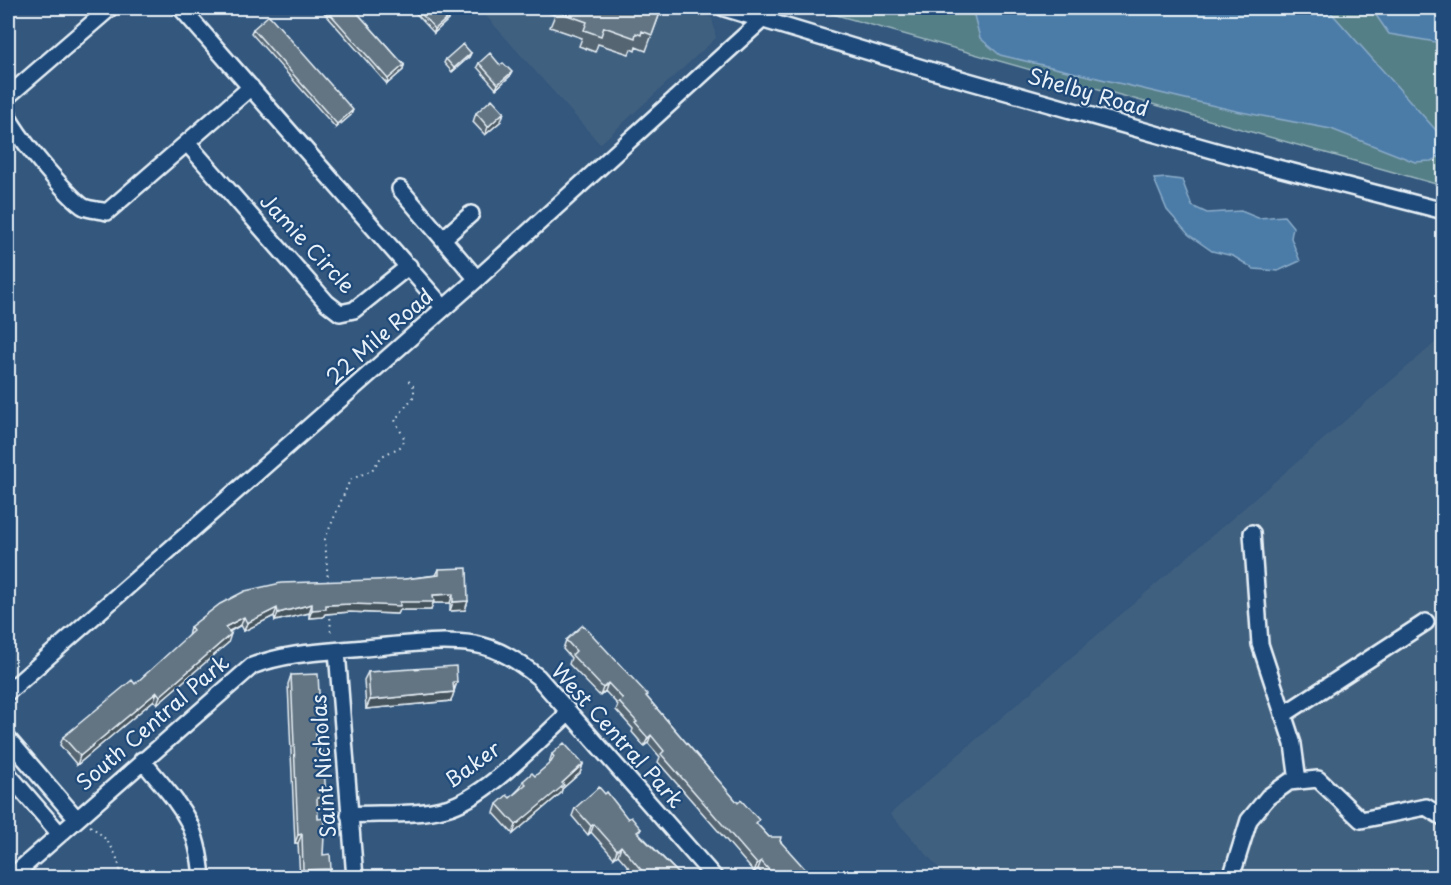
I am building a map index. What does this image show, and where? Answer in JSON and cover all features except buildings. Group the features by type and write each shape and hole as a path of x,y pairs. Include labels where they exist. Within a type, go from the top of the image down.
{"street":[{"path":"8,96 110,8"},
{"path":"181,8 444,308"},
{"name":"Shelby Road","path":"724,8 929,70 1262,164 1443,210"},
{"name":"22 Mile Road","path":"8,692 477,279 775,8"},
{"path":"8,114 9,122 26,145 84,207 107,212 251,87"},
{"name":"Jamie Circle","path":"187,143 327,303 340,313 354,310 409,266"},
{"path":"400,189 477,279"},
{"path":"444,238 471,214"},
{"path":"1252,533 1260,644 1293,744 1298,781"},
{"path":"1284,715 1426,622"},
{"name":"South Central Park","path":"10,878 252,666 292,654 437,643 474,644"},
{"name":"West Central Park","path":"474,644 504,653 538,677 715,878"},
{"name":"Saint Nicholas","path":"337,651 355,878"},
{"name":"Baker","path":"349,815 433,810 459,804 483,789 569,713"},
{"name":"South Central Park","path":"8,740 76,818"},
{"path":"142,760 192,824 200,849 202,878"},
{"path":"8,774 59,833"},
{"path":"1231,878 1249,820 1268,797 1289,782 1318,779 1361,820 1426,807 1443,818"}],"path":[{"path":"328,591 325,539 330,523 346,493 350,480 372,470 387,451 403,444 405,440 396,420 414,396 414,387 407,379"},
{"path":"330,612 331,632"},
{"path":"76,818 109,843 118,855 121,878"}],"shaded area":[{"path":"479,8 681,8 712,18 716,38 600,144"},
{"path":"972,8 1327,8 1443,138 1443,155 1431,161 1415,162 1331,129 1236,111 1000,55 980,38"},
{"path":"1371,8 1443,8 1443,48 1436,42 1389,34"},
{"path":"1154,179 1182,180 1192,206 1207,213 1241,211 1258,218 1284,216 1293,227 1291,238 1300,261 1278,271 1254,269 1233,256 1212,251 1189,235 1167,210"},
{"path":"1443,336 1443,877 947,877 890,814"}],"green space":[{"path":"826,8 1443,8 1443,186 822,11"}]}
